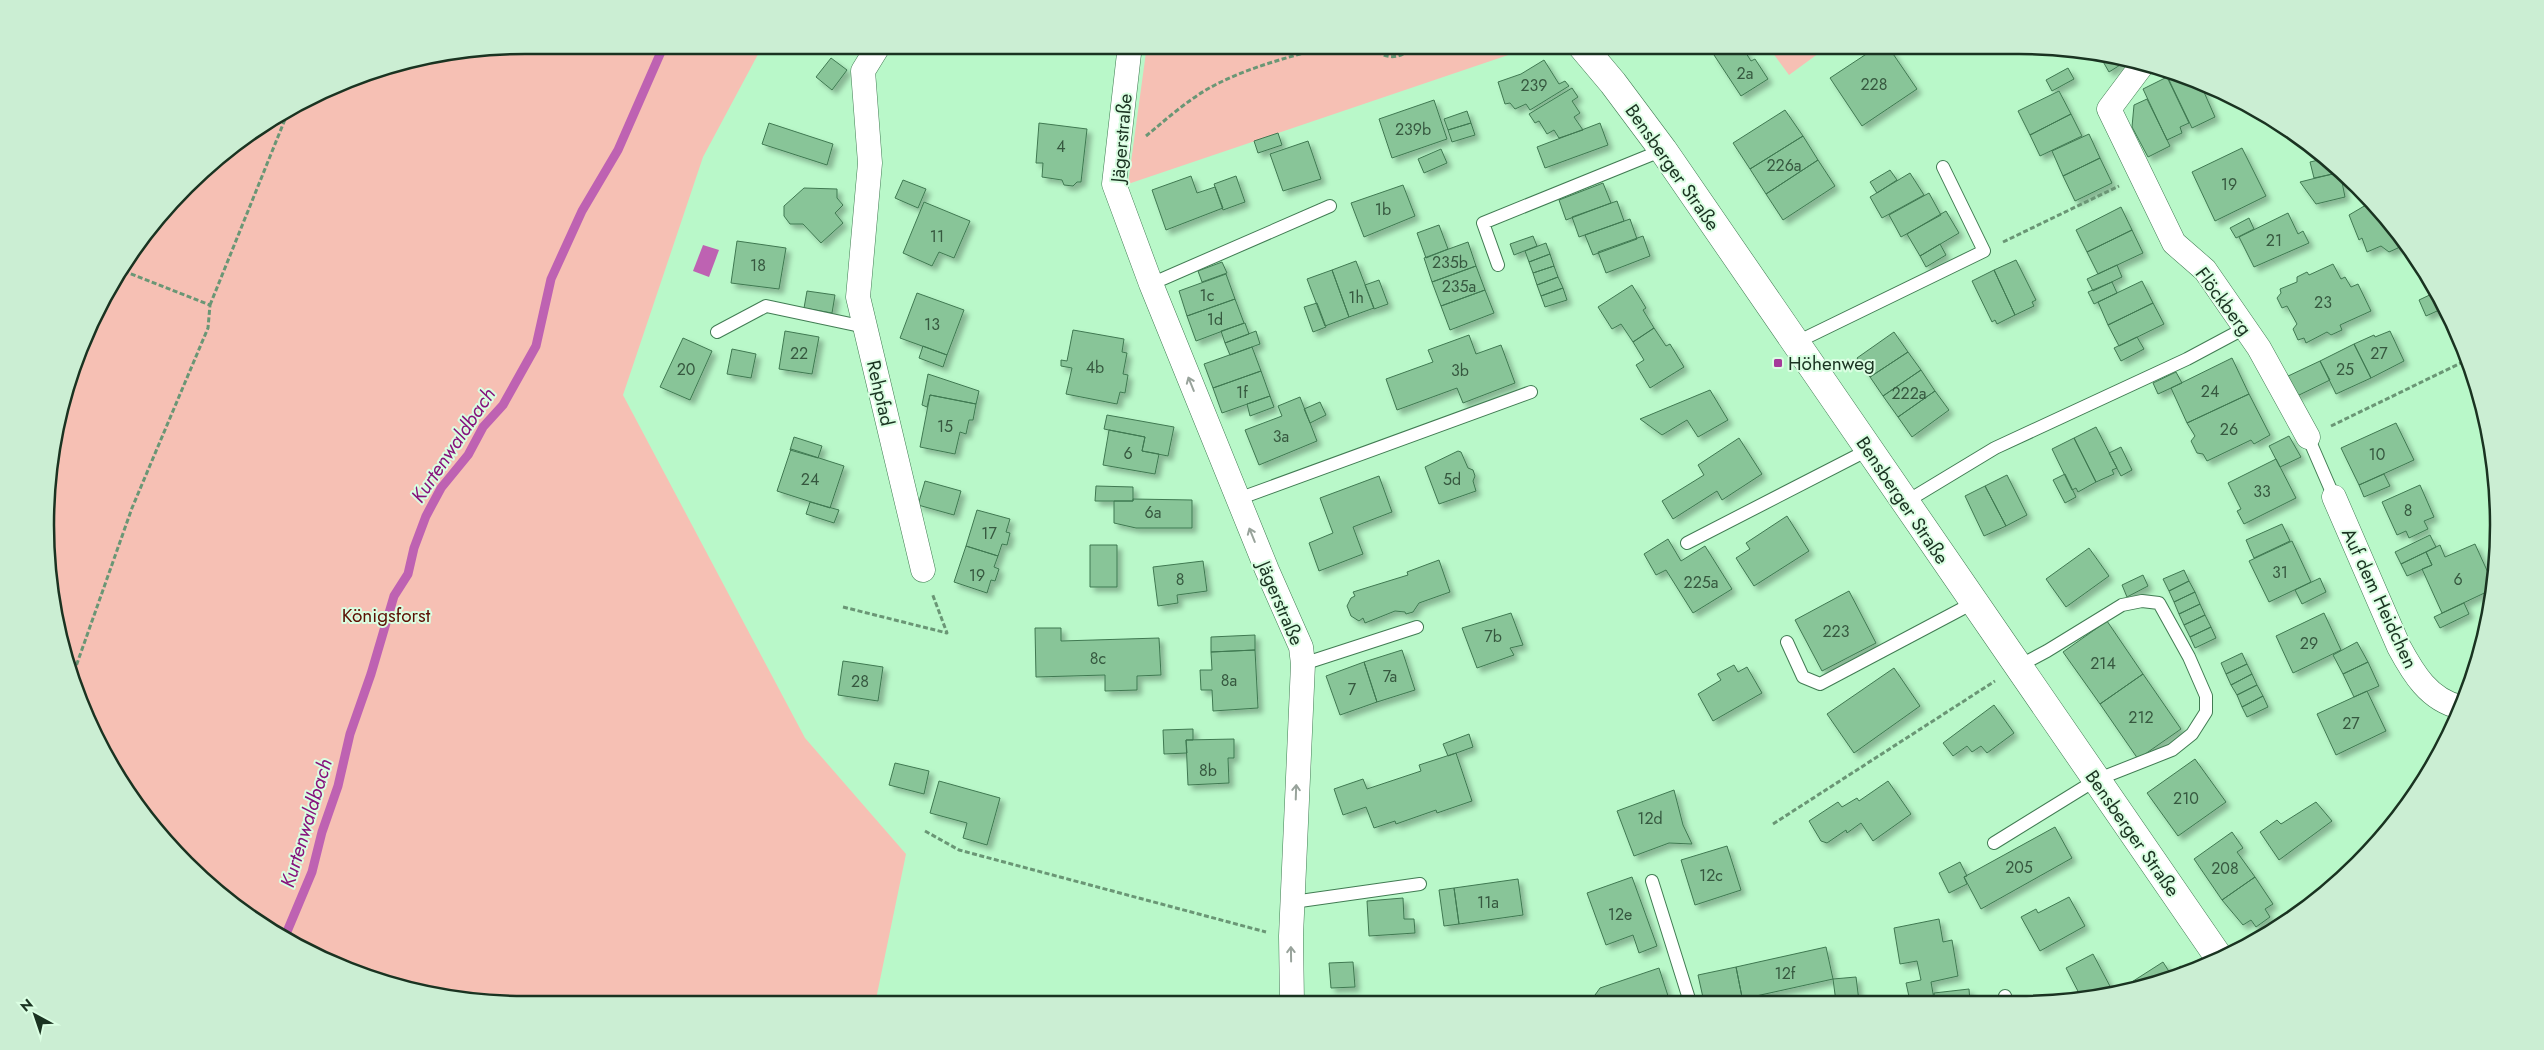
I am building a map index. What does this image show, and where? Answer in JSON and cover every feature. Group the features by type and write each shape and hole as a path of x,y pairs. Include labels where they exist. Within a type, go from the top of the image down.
{"main road":[{"name":"Bensberger Straße","path":"1589,54 1614,83 1663,150 1904,503 2216,953"}],"street":[{"name":"Rehpfad","path":"873,54 863,71 870,164 858,297 924,570"},
{"name":"Jägerstraße","path":"1129,54 1114,184 1151,284 1238,499 1301,647 1303,664 1291,936 1292,996"},
{"name":"Flöckberg","path":"2139,69 2109,109 2174,244 2205,270 2259,348 2308,437"},
{"name":"Auf dem Heidchen","path":"2334,497 2399,648 2411,669 2428,691 2454,705"}],"lane":[{"path":"1498,265 1483,223 1663,150"},
{"path":"1795,343 1984,251 1943,167"},
{"path":"1151,284 1330,206"},
{"path":"716,332 766,306 865,326"},
{"path":"1904,503 1995,448 2186,359 2245,328"},
{"path":"1238,499 1531,392"},
{"path":"2308,437 2334,497"},
{"path":"1687,543 1868,450"},
{"path":"1994,843 2096,780 2172,750 2192,734 2206,712 2206,696 2189,657 2159,603 2142,601 2122,605 2017,667"},
{"path":"1787,642 1803,676 1820,684 1973,603"},
{"path":"1303,664 1417,627"},
{"path":"1652,881 1688,996"},
{"path":"1293,902 1420,884"}],"path":[{"path":"1115,163 1159,125 1198,96 1220,83 1307,54"},
{"path":"1382,54 1396,57 1403,54"},
{"path":"76,666 132,508 208,328 210,305 285,119"},
{"path":"1984,251 2142,175"},
{"path":"127,272 210,305"},
{"path":"2308,437 2461,363"},
{"path":"843,607 947,633 924,570"},
{"path":"1773,824 2017,667"},
{"path":"925,831 958,850 1247,928 1291,936"}],"green space":[{"name":"Königsforst","path":"758,54 703,157 623,395 805,738 906,854 877,996 525,996 463,992 433,987 374,971 317,948 263,917 214,879 171,836 151,812 133,787 102,733 79,676 70,647 58,587 55,556 55,494 58,463 70,403 79,374 102,317 117,289 151,238 171,214 214,171 263,133 317,102 374,79 403,70 463,58 494,55"},
{"path":"1146,54 1511,54 1128,184"},
{"path":"1774,54 1818,54 1789,75"}],"shaded area":[{"path":"703,245 719,250 709,277 693,271"}],"building":[{"path":"1747,54 1751,61 1755,59 1768,79 1741,96 1714,55"},
{"path":"1866,54 1893,54 1917,89 1862,126 1830,78"},
{"path":"831,58 847,70 832,90 816,77"},
{"path":"1544,60 1559,84 1565,81 1569,86 1530,110 1526,104 1515,109 1510,103 1505,104 1498,82 1521,74"},
{"path":"2103,62 2120,65 2109,72"},
{"path":"2068,68 2074,79 2052,91 2046,80"},
{"path":"2168,78 2189,123 2180,127 2182,133 2167,140 2143,89"},
{"path":"2169,80 2204,92 2215,117 2192,128"},
{"path":"1572,88 1578,97 1572,101 1580,113 1574,117 1583,130 1559,138 1554,130 1547,134 1539,121 1535,123 1529,114"},
{"path":"2059,91 2071,114 2030,135 2018,111"},
{"path":"2147,99 2170,146 2148,157 2132,127 2134,105"},
{"path":"1434,100 1447,139 1392,158 1379,119"},
{"path":"1785,110 1803,136 1750,169 1733,143"},
{"path":"1467,111 1471,123 1448,130 1444,119"},
{"path":"2071,114 2082,136 2040,156 2030,135"},
{"path":"769,123 833,144 827,165 762,144"},
{"path":"1039,123 1087,129 1081,182 1077,182 1073,186 1064,185 1062,180 1042,177 1043,163 1036,163"},
{"path":"1471,123 1475,135 1452,142 1448,130"},
{"path":"1600,123 1608,145 1545,168 1537,147"},
{"path":"1278,133 1282,145 1258,153 1254,141"},
{"path":"2089,134 2100,158 2063,176 2052,151"},
{"path":"1803,136 1818,160 1766,194 1750,169"},
{"path":"1308,141 1321,179 1283,191 1270,154"},
{"path":"2242,148 2266,196 2215,221 2192,172"},
{"path":"1441,149 1447,163 1424,173 1418,159"},
{"path":"2100,158 2112,183 2075,201 2063,176"},
{"path":"1818,160 1835,186 1783,220 1766,194"},
{"path":"2317,160 2333,174 2314,178 2310,162"},
{"path":"1890,170 1897,180 1877,193 1870,182"},
{"path":"1910,173 1924,195 1882,218 1870,197"},
{"path":"2333,174 2342,183 2345,197 2316,204 2300,182"},
{"path":"1191,176 1197,193 1215,187 1223,208 1166,230 1152,190"},
{"path":"1236,176 1245,202 1223,210 1214,184"},
{"path":"903,180 926,189 918,208 895,198"},
{"path":"1603,183 1611,203 1566,220 1559,200"},
{"path":"1403,185 1415,216 1364,237 1351,203"},
{"path":"804,188 837,189 837,198 843,205 835,213 843,223 821,243 803,224 790,224 784,216 784,206"},
{"path":"1929,193 1941,215 1901,237 1889,215"},
{"path":"1617,201 1624,221 1579,237 1572,217"},
{"path":"924,202 970,221 954,258 939,252 932,266 903,253"},
{"path":"2365,206 2393,238 2399,246 2398,248 2389,252 2381,246 2367,252 2362,238 2359,240 2349,215"},
{"path":"2121,207 2132,230 2087,252 2076,230"},
{"path":"1946,211 1959,233 1920,256 1907,234"},
{"path":"2288,213 2298,234 2303,231 2309,243 2254,267 2239,237"},
{"path":"2249,218 2254,229 2236,238 2230,228"},
{"path":"1630,219 1637,239 1593,255 1585,235"},
{"path":"1439,225 1448,249 1426,258 1417,233"},
{"path":"2132,230 2143,253 2098,274 2087,252"},
{"path":"1533,236 1537,246 1514,255 1510,244"},
{"path":"1643,236 1650,256 1606,273 1598,252"},
{"path":"737,241 786,248 779,289 731,283"},
{"path":"1468,242 1476,266 1432,282 1424,258"},
{"path":"1546,243 1550,254 1529,262 1525,251"},
{"path":"1940,244 1946,255 1926,267 1920,256"},
{"path":"1550,254 1554,266 1533,273 1529,262"},
{"path":"2016,260 2036,300 2032,302 2034,306 2015,315 1994,270"},
{"path":"1356,261 1374,308 1349,317 1332,270"},
{"path":"1222,262 1227,273 1202,282 1198,271"},
{"path":"2333,264 2341,279 2345,277 2351,287 2358,284 2371,311 2340,325 2342,330 2331,335 2327,332 2306,343 2304,338 2298,340 2293,329 2297,324 2287,306 2282,308 2277,298 2281,293 2280,289 2297,282 2297,277 2307,272 2309,275"},
{"path":"2117,265 2122,277 2093,291 2087,279"},
{"path":"1476,266 1485,290 1441,306 1432,282"},
{"path":"1554,266 1558,277 1537,285 1533,273"},
{"path":"1332,270 1349,317 1325,326 1307,279"},
{"path":"1994,270 2015,315 1997,324 1995,320 1992,322 1972,281"},
{"path":"1226,274 1235,299 1187,316 1179,291"},
{"path":"1558,277 1563,288 1541,296 1537,285"},
{"path":"1379,280 1388,304 1374,309 1365,285"},
{"path":"2142,281 2153,303 2108,325 2098,302"},
{"path":"2112,282 2117,293 2094,304 2088,292"},
{"path":"1632,285 1646,308 1643,310 1654,328 1633,342 1621,324 1612,329 1598,307"},
{"path":"1563,288 1567,300 1545,307 1541,296"},
{"path":"1485,290 1494,313 1450,330 1441,306"},
{"path":"807,291 835,295 832,313 804,308"},
{"path":"917,293 964,310 947,355 900,338"},
{"path":"2430,295 2438,310 2426,316 2419,300"},
{"path":"1235,299 1244,323 1196,341 1187,316"},
{"path":"1317,303 1326,327 1313,332 1304,307"},
{"path":"2153,303 2164,324 2119,346 2108,325"},
{"path":"1245,323 1249,334 1225,343 1221,331"},
{"path":"1654,328 1666,346 1670,344 1684,367 1650,388 1636,365 1644,360 1633,342"},
{"path":"1073,330 1124,339 1122,352 1127,353 1123,374 1128,375 1125,393 1120,392 1117,404 1066,394 1072,368 1061,366 1061,360 1067,361"},
{"path":"785,331 819,337 812,374 779,369"},
{"path":"1256,331 1260,344 1230,355 1225,343"},
{"path":"2390,331 2404,361 2371,378 2354,344 2374,335 2375,337"},
{"path":"1894,332 1908,352 1870,377 1857,358"},
{"path":"1469,335 1476,354 1501,345 1515,383 1463,403 1457,388 1397,410 1386,379 1433,362 1428,350"},
{"path":"2137,337 2144,349 2121,361 2114,348"},
{"path":"683,338 712,351 690,400 660,387"},
{"path":"2354,344 2371,378 2336,394 2320,361"},
{"path":"923,346 947,355 943,367 919,358"},
{"path":"1252,347 1261,371 1213,388 1204,364"},
{"path":"732,349 756,354 751,378 727,374"},
{"path":"1908,352 1921,370 1883,396 1870,377"},
{"path":"2232,358 2249,394 2187,423 2171,388"},
{"path":"2320,361 2330,380 2295,397 2286,377"},
{"path":"1921,370 1935,391 1898,417 1883,396"},
{"path":"1261,371 1270,396 1222,413 1213,388"},
{"path":"2176,372 2182,383 2158,394 2153,383"},
{"path":"928,374 979,391 976,404 930,395 927,407 922,405"},
{"path":"1710,390 1728,420 1698,437 1687,420 1662,435 1640,419"},
{"path":"1935,391 1949,410 1912,437 1898,417"},
{"path":"2249,394 2270,435 2254,444 2251,440 2207,461 2203,454 2197,453 2191,441 2195,436 2187,423"},
{"path":"930,395 976,404 973,420 969,420 966,434 960,432 955,454 920,447"},
{"path":"1270,396 1274,407 1250,416 1247,404"},
{"path":"1300,397 1317,441 1259,465 1245,430 1282,416 1278,406"},
{"path":"1320,402 1326,415 1310,423 1304,409"},
{"path":"1107,415 1174,427 1168,456 1142,451 1145,437 1104,429"},
{"path":"2396,423 2414,460 2359,485 2341,448"},
{"path":"2096,427 2117,468 2112,470 2114,474 2096,482 2074,438"},
{"path":"1109,430 1145,437 1142,451 1159,454 1155,474 1103,465"},
{"path":"2289,436 2301,457 2280,467 2269,446"},
{"path":"794,437 822,446 818,458 790,450"},
{"path":"1739,438 1762,474 1722,500 1717,491 1673,519 1662,501 1704,475 1698,465"},
{"path":"2074,438 2096,482 2078,492 2076,488 2072,490 2052,449"},
{"path":"2121,447 2132,470 2121,476 2109,453"},
{"path":"791,449 844,466 830,508 777,491"},
{"path":"1458,451 1461,452 1468,468 1473,470 1475,476 1473,481 1476,491 1439,504 1425,467"},
{"path":"2276,459 2296,498 2244,524 2237,511 2241,509 2228,483"},
{"path":"2065,474 2076,497 2065,503 2053,480"},
{"path":"2384,474 2390,486 2364,497 2359,485"},
{"path":"2007,475 2027,515 2006,526 1985,486"},
{"path":"1379,476 1392,512 1353,527 1363,554 1319,571 1309,543 1333,533 1320,498"},
{"path":"925,481 961,491 954,515 918,505"},
{"path":"2420,485 2434,517 2424,521 2428,529 2409,538 2406,531 2397,535 2382,502"},
{"path":"1096,486 1133,487 1133,501 1095,501"},
{"path":"1985,486 2006,526 1984,536 1965,496"},
{"path":"1133,499 1192,500 1192,528 1136,528 1114,523 1114,501 1133,501"},
{"path":"810,502 839,510 834,523 806,514"},
{"path":"977,510 1010,519 1006,532 1010,533 1007,545 1002,544 998,556 966,546"},
{"path":"1787,516 1809,551 1754,586 1736,558 1750,549 1746,543"},
{"path":"2282,524 2290,541 2254,558 2246,540"},
{"path":"2430,535 2436,547 2401,564 2395,552"},
{"path":"1668,539 1681,561 1705,546 1732,589 1693,613 1666,570 1656,575 1644,554"},
{"path":"2292,541 2311,582 2269,602 2249,561"},
{"path":"2475,544 2488,572 2485,593 2442,613 2422,569 2432,565 2426,552 2440,545 2445,557"},
{"path":"1090,545 1117,545 1117,587 1090,587"},
{"path":"966,546 998,556 994,567 999,569 995,581 991,580 987,593 954,582"},
{"path":"2089,548 2109,576 2066,607 2046,579"},
{"path":"2426,552 2432,565 2407,576 2401,564"},
{"path":"1439,560 1450,592 1419,603 1413,612 1406,614 1405,612 1395,611 1365,623 1363,618 1359,621 1351,616 1347,606 1351,598 1355,596 1353,592 1408,575 1407,572"},
{"path":"1203,561 1207,591 1177,595 1178,603 1158,606 1153,567"},
{"path":"2184,570 2189,581 2169,591 2163,579"},
{"path":"2143,575 2148,586 2127,597 2122,585"},
{"path":"2320,578 2326,592 2302,604 2295,590"},
{"path":"2189,581 2195,592 2174,602 2169,591"},
{"path":"1849,591 1876,643 1822,671 1795,620"},
{"path":"2195,592 2200,604 2179,614 2174,602"},
{"path":"2464,603 2469,614 2440,628 2434,617"},
{"path":"2200,604 2205,615 2184,625 2179,614"},
{"path":"1511,613 1523,645 1510,648 1514,655 1477,668 1462,628"},
{"path":"2324,613 2341,650 2293,673 2276,636"},
{"path":"2205,615 2211,627 2190,637 2184,625"},
{"path":"2107,621 2143,674 2100,704 2063,652"},
{"path":"2211,627 2216,638 2195,648 2190,637"},
{"path":"1035,628 1061,628 1061,641 1159,638 1161,675 1137,676 1137,690 1105,691 1105,675 1036,677"},
{"path":"1255,635 1255,650 1211,652 1211,637"},
{"path":"2357,642 2368,662 2343,674 2333,655"},
{"path":"1255,650 1258,708 1213,711 1212,690 1201,690 1200,670 1212,670 1211,652"},
{"path":"1402,650 1415,690 1377,702 1364,662"},
{"path":"2242,653 2247,664 2226,674 2221,663"},
{"path":"843,661 883,667 878,701 838,695"},
{"path":"1364,662 1377,702 1340,715 1326,676"},
{"path":"2368,662 2379,686 2354,697 2343,674"},
{"path":"2247,664 2252,674 2231,685 2226,674"},
{"path":"1734,665 1738,672 1747,667 1762,693 1713,721 1698,694 1721,680 1717,674"},
{"path":"1894,668 1920,706 1854,753 1827,714"},
{"path":"2143,674 2181,729 2138,759 2100,704"},
{"path":"2252,674 2257,685 2237,695 2231,685"},
{"path":"2257,685 2263,696 2242,707 2237,695"},
{"path":"2367,691 2386,731 2336,755 2317,714"},
{"path":"2263,696 2268,707 2247,717 2242,707"},
{"path":"1994,705 2014,733 1987,753 1981,746 1972,752 1967,746 1953,756 1943,743"},
{"path":"1193,729 1193,740 1186,740 1187,753 1164,754 1163,730"},
{"path":"1469,734 1473,747 1448,756 1443,744"},
{"path":"1234,739 1234,758 1228,758 1229,783 1188,785 1186,740"},
{"path":"1456,753 1472,801 1437,813 1436,810 1396,824 1395,821 1374,828 1366,807 1343,815 1334,789 1363,779 1367,789 1421,771 1419,765"},
{"path":"2195,759 2226,802 2178,836 2147,793"},
{"path":"895,763 929,771 924,794 889,785"},
{"path":"939,781 1000,798 987,845 963,838 967,823 930,813"},
{"path":"1888,781 1911,814 1873,841 1861,823 1847,833 1846,830 1827,843 1821,841 1809,821 1838,802 1842,807 1857,798 1859,801"},
{"path":"1674,790 1683,825 1692,844 1669,843 1634,856 1617,811"},
{"path":"2316,802 2332,821 2279,860 2260,832 2277,820 2281,824"},
{"path":"2055,827 2072,858 1981,909 1964,877"},
{"path":"2232,832 2243,848 2237,852 2255,877 2222,900 2194,859"},
{"path":"1727,846 1741,890 1695,905 1681,860"},
{"path":"1960,862 1967,876 1964,877 1967,884 1949,893 1939,873"},
{"path":"1632,877 1657,946 1639,953 1633,935 1606,945 1587,893"},
{"path":"2255,877 2273,904 2265,909 2270,917 2256,927 2251,920 2243,925 2222,900"},
{"path":"1518,879 1523,915 1459,924 1454,888"},
{"path":"1454,888 1459,924 1444,926 1439,890"},
{"path":"2069,897 2085,926 2040,951 2021,917 2036,909 2038,913"},
{"path":"1403,898 1404,919 1414,919 1415,933 1369,936 1367,901"},
{"path":"1939,919 1943,942 1952,940 1958,976 1931,982 1933,996 1909,996 1906,983 1921,980 1917,961 1900,964 1894,928"},
{"path":"1826,947 1833,979 1756,996 1742,996 1736,967"},
{"path":"2093,954 2110,987 2078,992 2066,968"},
{"path":"1353,962 1355,987 1331,988 1329,963"},
{"path":"2163,962 2169,971 2141,980 2131,982"},
{"path":"1736,967 1742,996 1703,996 1698,975"},
{"path":"1659,968 1668,996 1594,996 1600,988"},
{"path":"1856,977 1858,996 1835,996 1833,979"},
{"path":"1969,989 1970,996 1934,996 1934,993"}],"waterway":[{"name":"Kurtenwaldbach","path":"287,932 312,872 322,832 338,786 350,734 371,674 394,596 408,574 414,548 426,516 441,488 468,455 483,427 503,405 536,346 551,279 582,211 618,150 660,54"}],"place":[{"name":"Höhenweg","path":"1778,363"}]}
